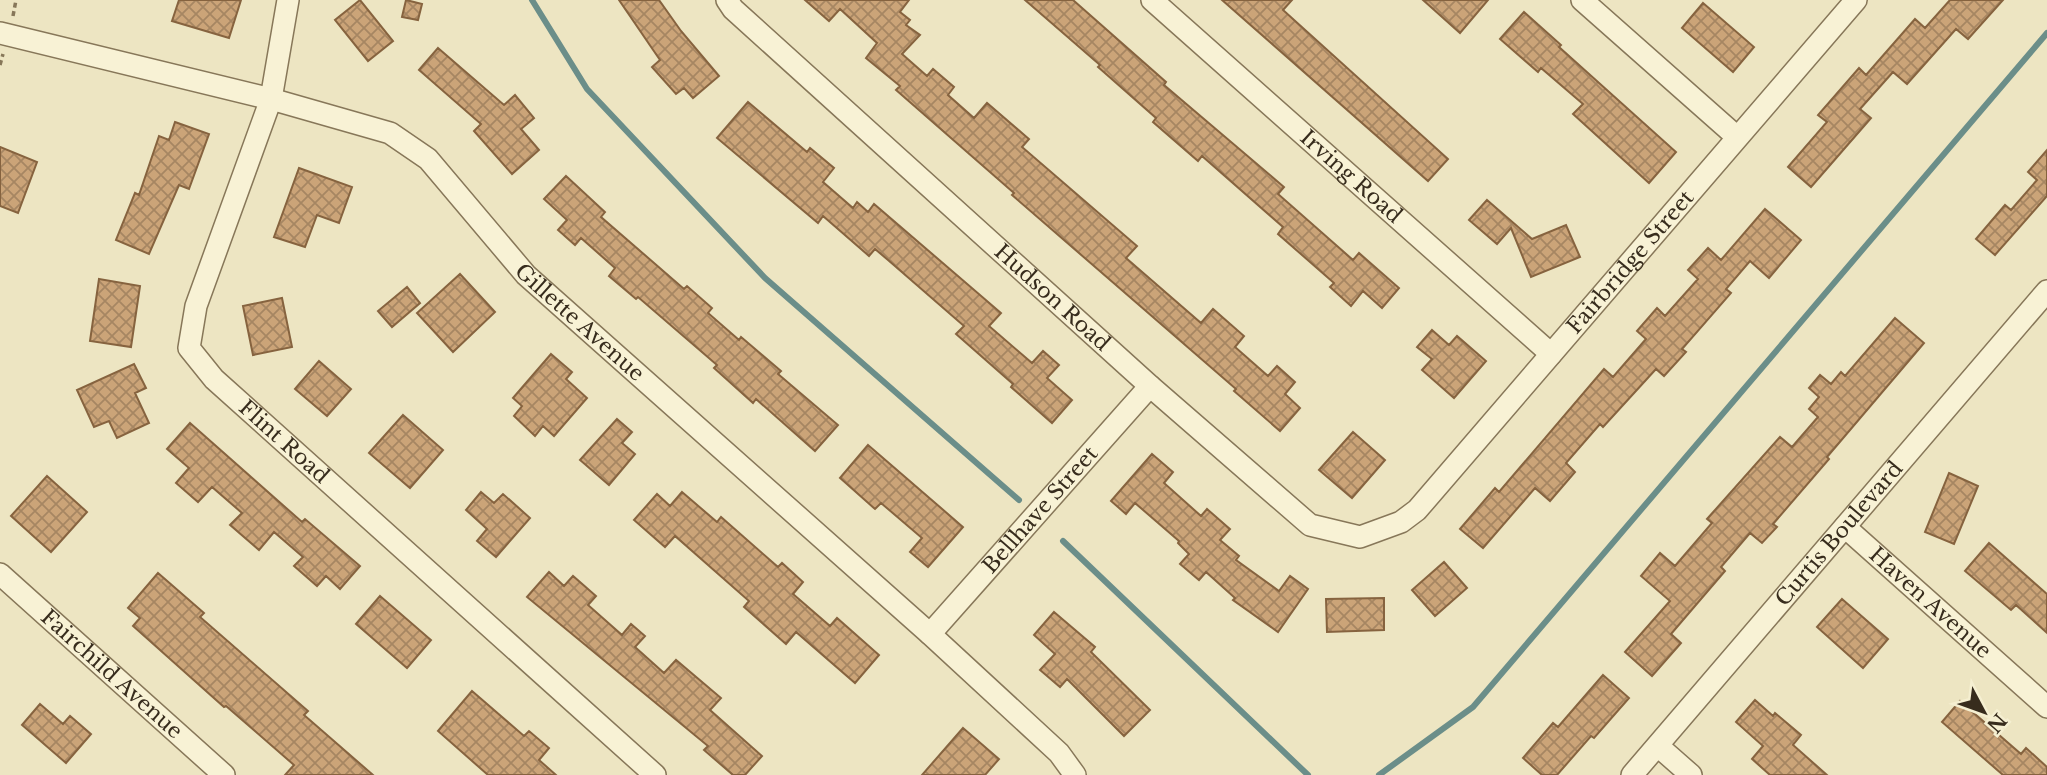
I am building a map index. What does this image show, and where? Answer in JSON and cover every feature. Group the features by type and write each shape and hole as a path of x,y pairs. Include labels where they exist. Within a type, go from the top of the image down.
{"street":[{"name":"Flint Road","path":"288,0 271,99 196,306 189,348 214,379 655,775"},
{"name":"Hudson Road","path":"727,0 1150,386 1310,526 1360,537 1401,522"},
{"name":"Irving Road","path":"1152,0 1551,354"},
{"path":"1582,0 1737,137"},
{"name":"Fairbridge Street","path":"1401,522 1417,510 1856,0"},
{"name":"Gillette Avenue","path":"0,33 271,99 390,133 428,159 526,275 930,634 1059,753 1075,775"},
{"name":"Curtis Boulevard","path":"1632,775 1845,527 2039,316 2047,291"},
{"name":"Bellhave Street","path":"930,634 1150,386"},
{"name":"Haven Avenue","path":"1845,527 2047,707"},
{"name":"Fairchild Avenue","path":"0,575 224,775"},
{"path":"1658,746 1691,775"}],"building":[{"path":"179,0 241,0 229,38 172,21"},
{"path":"360,0 393,41 368,61 335,20"},
{"path":"406,0 422,4 418,20 402,17"},
{"path":"619,0 659,0 719,76 693,98 684,88 676,94 652,67 660,60"},
{"path":"805,0 909,0 900,12 910,20 906,25 920,35 902,54 927,76 933,69 954,87 948,95 974,118 987,103 1029,139 1022,147 1137,246 1126,258 1201,323 1213,309 1244,336 1235,347 1268,376 1277,366 1295,382 1285,394 1300,408 1280,431 1234,391 1236,389 1012,195 1014,193 896,90 900,86 866,58 877,43 840,9 829,21"},
{"path":"1025,0 1073,0 1166,82 1164,85 1284,187 1278,194 1353,260 1359,253 1399,288 1382,308 1363,291 1351,306 1330,287 1334,283 1278,234 1283,227 1202,156 1198,161 1153,122 1156,118"},
{"path":"1222,0 1292,0 1283,10 1448,159 1428,181"},
{"path":"1423,0 1488,0 1460,33"},
{"path":"1950,0 2003,0 1968,39 1956,29 1907,84 1893,72 1860,109 1871,118 1811,187 1788,167 1827,122 1818,115 1859,68 1866,75 1915,19 1925,28"},
{"path":"1703,3 1754,47 1733,72 1682,28"},
{"path":"1524,12 1676,152 1649,183 1573,114 1583,104 1541,68 1538,72 1500,39"},
{"path":"438,48 504,105 515,95 534,118 521,129 539,150 512,174 474,131 481,124 419,70"},
{"path":"748,102 807,152 810,148 834,168 823,182 853,208 857,202 868,212 874,204 1001,313 989,326 1032,363 1043,351 1059,365 1047,378 1072,400 1052,423 956,334 964,326 888,260 875,249 869,256 823,216 818,223 717,138"},
{"path":"175,122 209,134 189,189 179,185 149,254 116,240 135,193 139,195 159,136 169,140"},
{"path":"0,147 37,162 18,213 0,206"},
{"path":"2047,150 2047,196 1995,255 1976,239 2005,205 2011,210 2037,180 2028,172"},
{"path":"299,168 352,187 339,223 317,215 305,247 274,237"},
{"path":"566,176 605,212 601,217 684,289 687,286 712,308 708,313 781,371 778,374 838,425 815,451 756,399 753,403 714,368 717,365 638,297 636,299 609,276 615,268 581,238 575,245 558,230 567,220 544,199"},
{"path":"1487,200 1532,239 1566,225 1580,257 1531,277 1511,228 1497,244 1469,220"},
{"path":"1765,209 1801,240 1769,278 1750,261 1726,289 1731,293 1682,349 1686,352 1664,376 1656,369 1603,427 1600,424 1566,463 1575,472 1550,501 1535,488 1483,548 1460,529 1495,488 1499,492 1604,369 1613,377 1646,339 1637,331 1657,308 1665,316 1698,279 1688,270 1708,248 1721,260"},
{"path":"460,274 495,312 453,352 417,313"},
{"path":"99,279 140,286 131,347 90,341"},
{"path":"407,287 420,303 392,327 378,311"},
{"path":"282,298 292,347 253,355 243,306"},
{"path":"1895,318 1924,343 1773,524 1777,527 1762,543 1750,533 1721,567 1725,571 1671,634 1681,643 1652,676 1625,652 1670,601 1641,576 1660,553 1675,566 1712,523 1707,519 1780,437 1792,447 1818,417 1809,409 1819,397 1809,388 1820,375 1831,384 1841,372 1845,376"},
{"path":"1432,330 1449,345 1457,336 1486,361 1454,398 1422,370 1432,359 1417,347"},
{"path":"551,354 572,372 566,379 587,398 554,436 543,426 535,436 514,416 522,406 513,398"},
{"path":"319,361 351,389 327,416 295,389"},
{"path":"134,364 146,388 135,393 149,423 117,438 109,421 94,427 77,390"},
{"path":"403,415 443,450 410,488 369,453"},
{"path":"617,419 632,432 622,443 635,454 609,485 580,460"},
{"path":"190,423 302,522 305,519 360,566 340,589 326,576 317,586 294,566 303,557 274,532 259,550 230,525 242,513 212,487 198,502 176,483 189,468 167,449"},
{"path":"1353,432 1385,460 1352,498 1319,470"},
{"path":"868,445 963,527 928,567 910,552 922,538 881,503 875,509 840,478"},
{"path":"1152,454 1173,472 1164,483 1201,516 1207,509 1230,529 1220,540 1239,556 1236,560 1279,591 1290,576 1308,589 1278,632 1233,600 1235,598 1206,572 1199,580 1180,564 1189,554 1179,541 1135,503 1126,514 1111,501"},
{"path":"1949,473 1978,486 1954,544 1925,532"},
{"path":"47,476 87,512 51,552 11,516"},
{"path":"481,492 494,503 503,494 530,518 496,557 477,541 487,529 466,510"},
{"path":"682,492 717,522 721,517 778,567 782,563 803,582 793,594 830,626 837,618 879,655 855,683 796,632 786,644 744,607 749,601 675,536 665,547 634,520 657,494 670,506"},
{"path":"1989,543 2047,594 2047,633 2016,605 2011,610 1965,571"},
{"path":"1444,562 1467,588 1435,616 1412,590"},
{"path":"549,572 564,586 573,576 596,596 588,605 622,635 631,624 645,636 635,647 664,673 676,660 721,698 710,710 762,756 745,775 733,775 704,750 708,746 527,597"},
{"path":"158,573 204,613 200,617 308,711 304,715 373,775 285,775 294,765 133,626 140,618 128,608"},
{"path":"380,596 431,640 407,668 356,624"},
{"path":"1384,598 1384,630 1327,632 1326,599"},
{"path":"1842,599 1888,639 1863,668 1817,627"},
{"path":"1054,612 1095,647 1091,652 1150,710 1124,736 1067,679 1060,687 1040,670 1055,654 1034,635"},
{"path":"1603,675 1629,698 1557,775 1542,775 1523,758 1553,723 1558,727"},
{"path":"472,691 524,736 529,731 549,748 539,760 556,775 488,775 438,731"},
{"path":"1755,700 1801,735 1793,745 1827,775 1770,775 1752,759 1763,746 1736,722"},
{"path":"1960,701 2021,754 2026,748 2047,767 2047,775 2003,775 1942,722"},
{"path":"40,704 63,724 70,716 91,734 66,763 22,725"},
{"path":"963,728 999,759 985,775 922,775"}],"waterway":[{"path":"532,0 587,89 765,278 1019,500"},
{"path":"1379,775 1473,707 2047,33"},
{"path":"1063,541 1308,775"}]}
